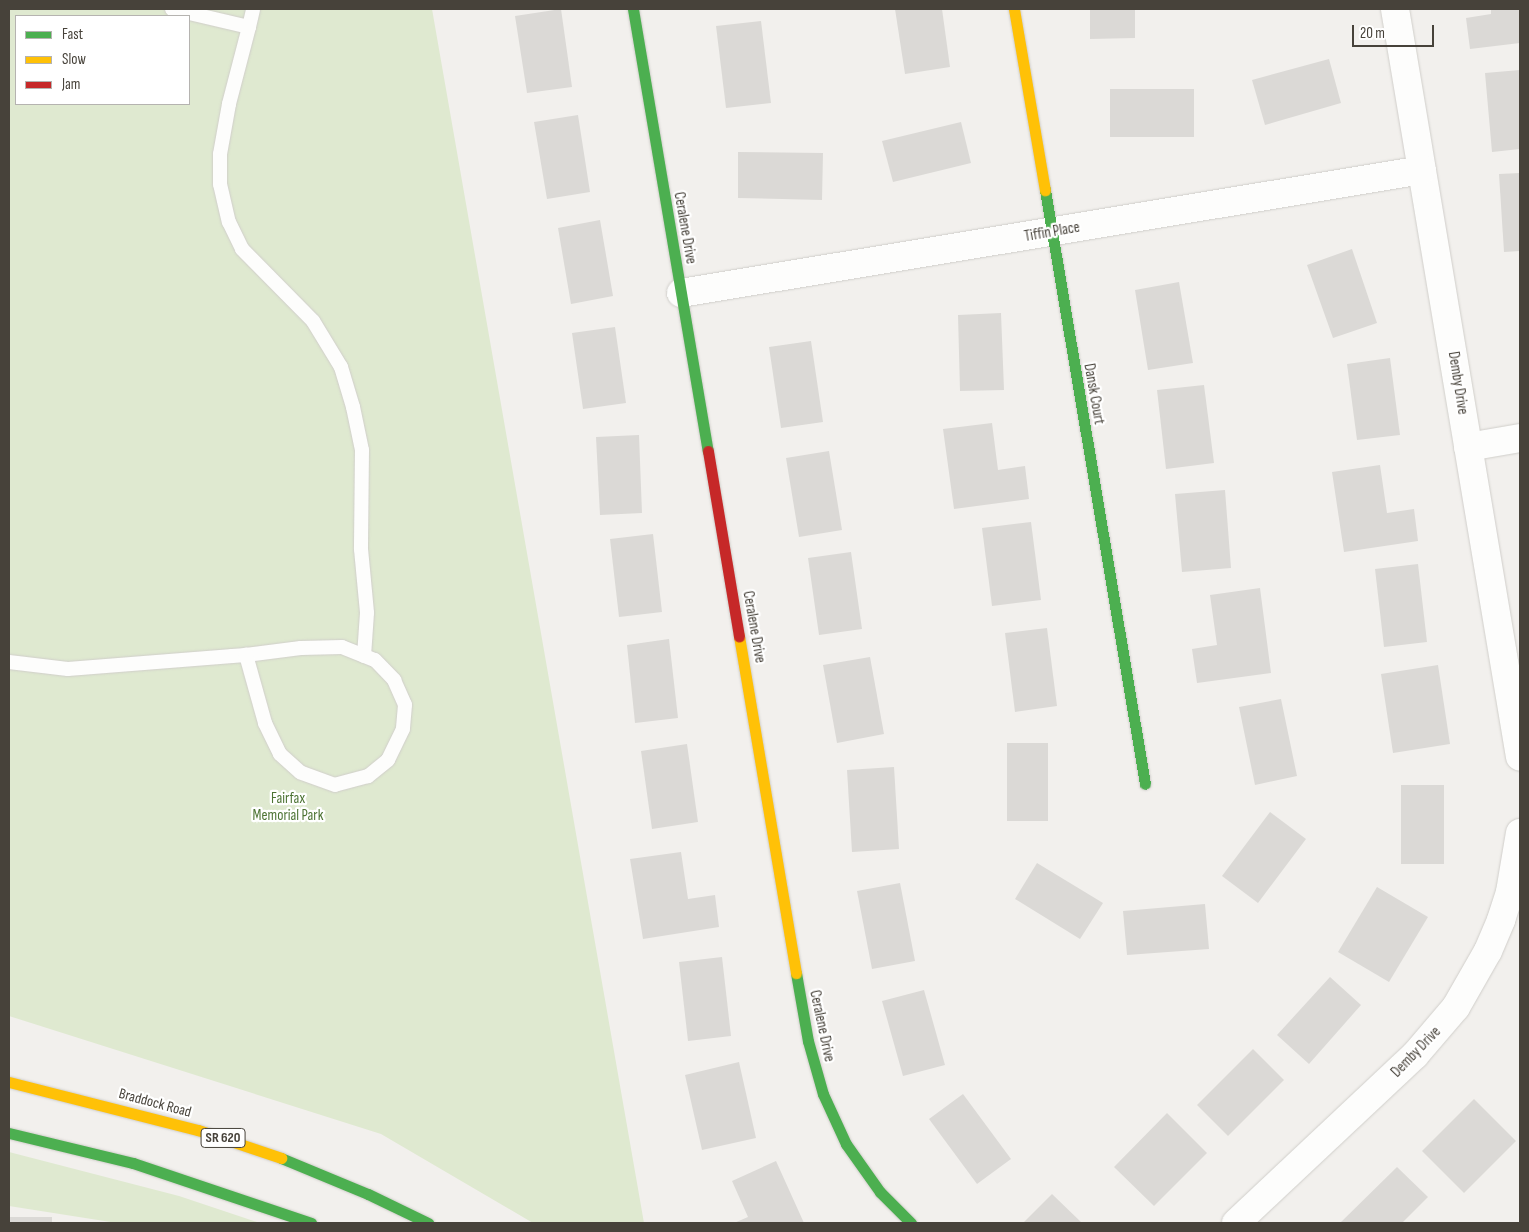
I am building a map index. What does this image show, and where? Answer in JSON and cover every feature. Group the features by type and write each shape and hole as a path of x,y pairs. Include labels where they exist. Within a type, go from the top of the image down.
{"street":[{"name":"Ceralene Drive","path":"633,9 808,1041 823,1094 846,1144 880,1192 911,1223"},
{"name":"Dansk Court","path":"1014,9 1145,784"},
{"name":"Demby Drive","path":"1395,9 1520,757"},
{"name":"Tiffin Place","path":"681,293 1422,170"},
{"path":"1468,446 1520,438"},
{"name":"Demby Drive","path":"1236,1223 1415,1055 1456,1007 1488,952 1501,920 1510,892 1520,833"},
{"path":"35,1076 114,1108"},
{"name":"Braddock Road","path":"9,1082 198,1130 282,1158 368,1194 428,1223"},
{"path":"9,1133 133,1163 311,1223"}],"lane":[{"path":"172,9 249,27"},
{"path":"253,9 228,104 220,154 220,184 228,222 242,249 313,321 344,375 362,450 361,549 367,614 364,656"},
{"path":"9,662 68,669 301,648 342,647 375,660 394,680 405,705 403,729 388,760 368,776 334,785 300,772 280,754 265,722 246,654"}],"green space":[{"name":"Fairfax Memorial Park","path":"9,9 432,9 644,1223 533,1223 381,1134 9,1016"},
{"path":"9,1152 179,1196 260,1223 117,1223 9,1206"}],"building":[{"path":"561,9 572,87 527,93 515,16"},
{"path":"895,9 942,9 950,67 905,74"},
{"path":"1090,9 1135,9 1135,38 1090,39"},
{"path":"1491,9 1520,9 1520,43 1470,49 1466,18 1491,14"},
{"path":"761,21 771,103 726,108 716,26"},
{"path":"1329,59 1341,103 1265,125 1252,80"},
{"path":"1520,70 1520,149 1492,152 1485,73"},
{"path":"1110,89 1194,89 1194,137 1110,137"},
{"path":"578,115 590,192 547,199 534,122"},
{"path":"961,122 971,163 893,182 882,141"},
{"path":"738,152 823,153 822,200 738,198"},
{"path":"1520,173 1520,251 1504,252 1499,174"},
{"path":"600,220 613,296 571,304 558,228"},
{"path":"1352,249 1377,323 1333,338 1307,265"},
{"path":"1179,282 1193,363 1148,370 1135,290"},
{"path":"1001,313 1004,390 960,391 958,315"},
{"path":"615,327 626,403 583,409 572,333"},
{"path":"811,341 823,422 781,428 769,347"},
{"path":"1390,358 1400,435 1357,440 1347,364"},
{"path":"1204,385 1214,463 1166,469 1157,390"},
{"path":"992,423 998,470 1025,466 1029,499 954,509 943,429"},
{"path":"639,435 642,513 600,515 596,437"},
{"path":"829,451 842,530 799,537 786,458"},
{"path":"1380,465 1387,513 1414,509 1418,541 1344,552 1332,472"},
{"path":"1225,490 1231,568 1182,572 1175,494"},
{"path":"1031,522 1041,600 992,606 982,528"},
{"path":"653,534 662,612 619,617 610,539"},
{"path":"851,552 862,629 819,635 808,558"},
{"path":"1418,564 1427,642 1384,647 1375,569"},
{"path":"1260,588 1271,673 1197,683 1192,649 1217,645 1210,595"},
{"path":"1047,628 1057,706 1015,712 1005,633"},
{"path":"669,639 678,718 635,723 627,645"},
{"path":"870,657 884,734 837,743 823,665"},
{"path":"1438,665 1450,744 1393,753 1381,674"},
{"path":"1281,699 1297,776 1255,785 1239,707"},
{"path":"1007,743 1048,743 1048,821 1007,821"},
{"path":"687,744 698,822 652,829 641,751"},
{"path":"894,767 899,849 852,852 847,770"},
{"path":"1401,785 1444,785 1444,864 1401,864"},
{"path":"1270,812 1306,839 1258,903 1222,876"},
{"path":"681,852 688,899 715,895 719,927 643,939 630,859"},
{"path":"1037,863 1103,903 1080,939 1015,899"},
{"path":"900,883 915,961 872,969 857,891"},
{"path":"1377,887 1428,917 1389,982 1338,952"},
{"path":"1205,904 1209,949 1127,955 1123,911"},
{"path":"722,957 731,1036 688,1041 679,962"},
{"path":"1330,977 1361,1005 1309,1064 1277,1035"},
{"path":"924,990 945,1065 903,1076 882,1001"},
{"path":"1253,1049 1284,1080 1228,1136 1197,1105"},
{"path":"739,1062 756,1138 702,1150 685,1075"},
{"path":"963,1094 1011,1159 977,1184 929,1119"},
{"path":"1474,1099 1516,1141 1464,1193 1422,1151"},
{"path":"1167,1113 1207,1153 1154,1206 1114,1167"},
{"path":"776,1161 804,1223 734,1223 748,1217 732,1181"},
{"path":"1397,1167 1428,1197 1402,1223 1340,1223"},
{"path":"1052,1194 1082,1223 1023,1223"},
{"path":"9,1217 52,1217 52,1223 9,1223"}],"traffic: fast":[{"path":"633,9 708,451"},
{"path":"1045,190 1145,784"},
{"path":"796,973 808,1041 823,1094 846,1144 880,1192 911,1223"},
{"path":"9,1133 133,1163 311,1223"},
{"path":"281,1158 368,1194 428,1223"}],"traffic: slow":[{"path":"1014,9 1045,190"},
{"path":"739,636 796,973"},
{"path":"9,1082 198,1130 281,1158"}],"traffic: jam":[{"path":"708,451 739,636"}]}
